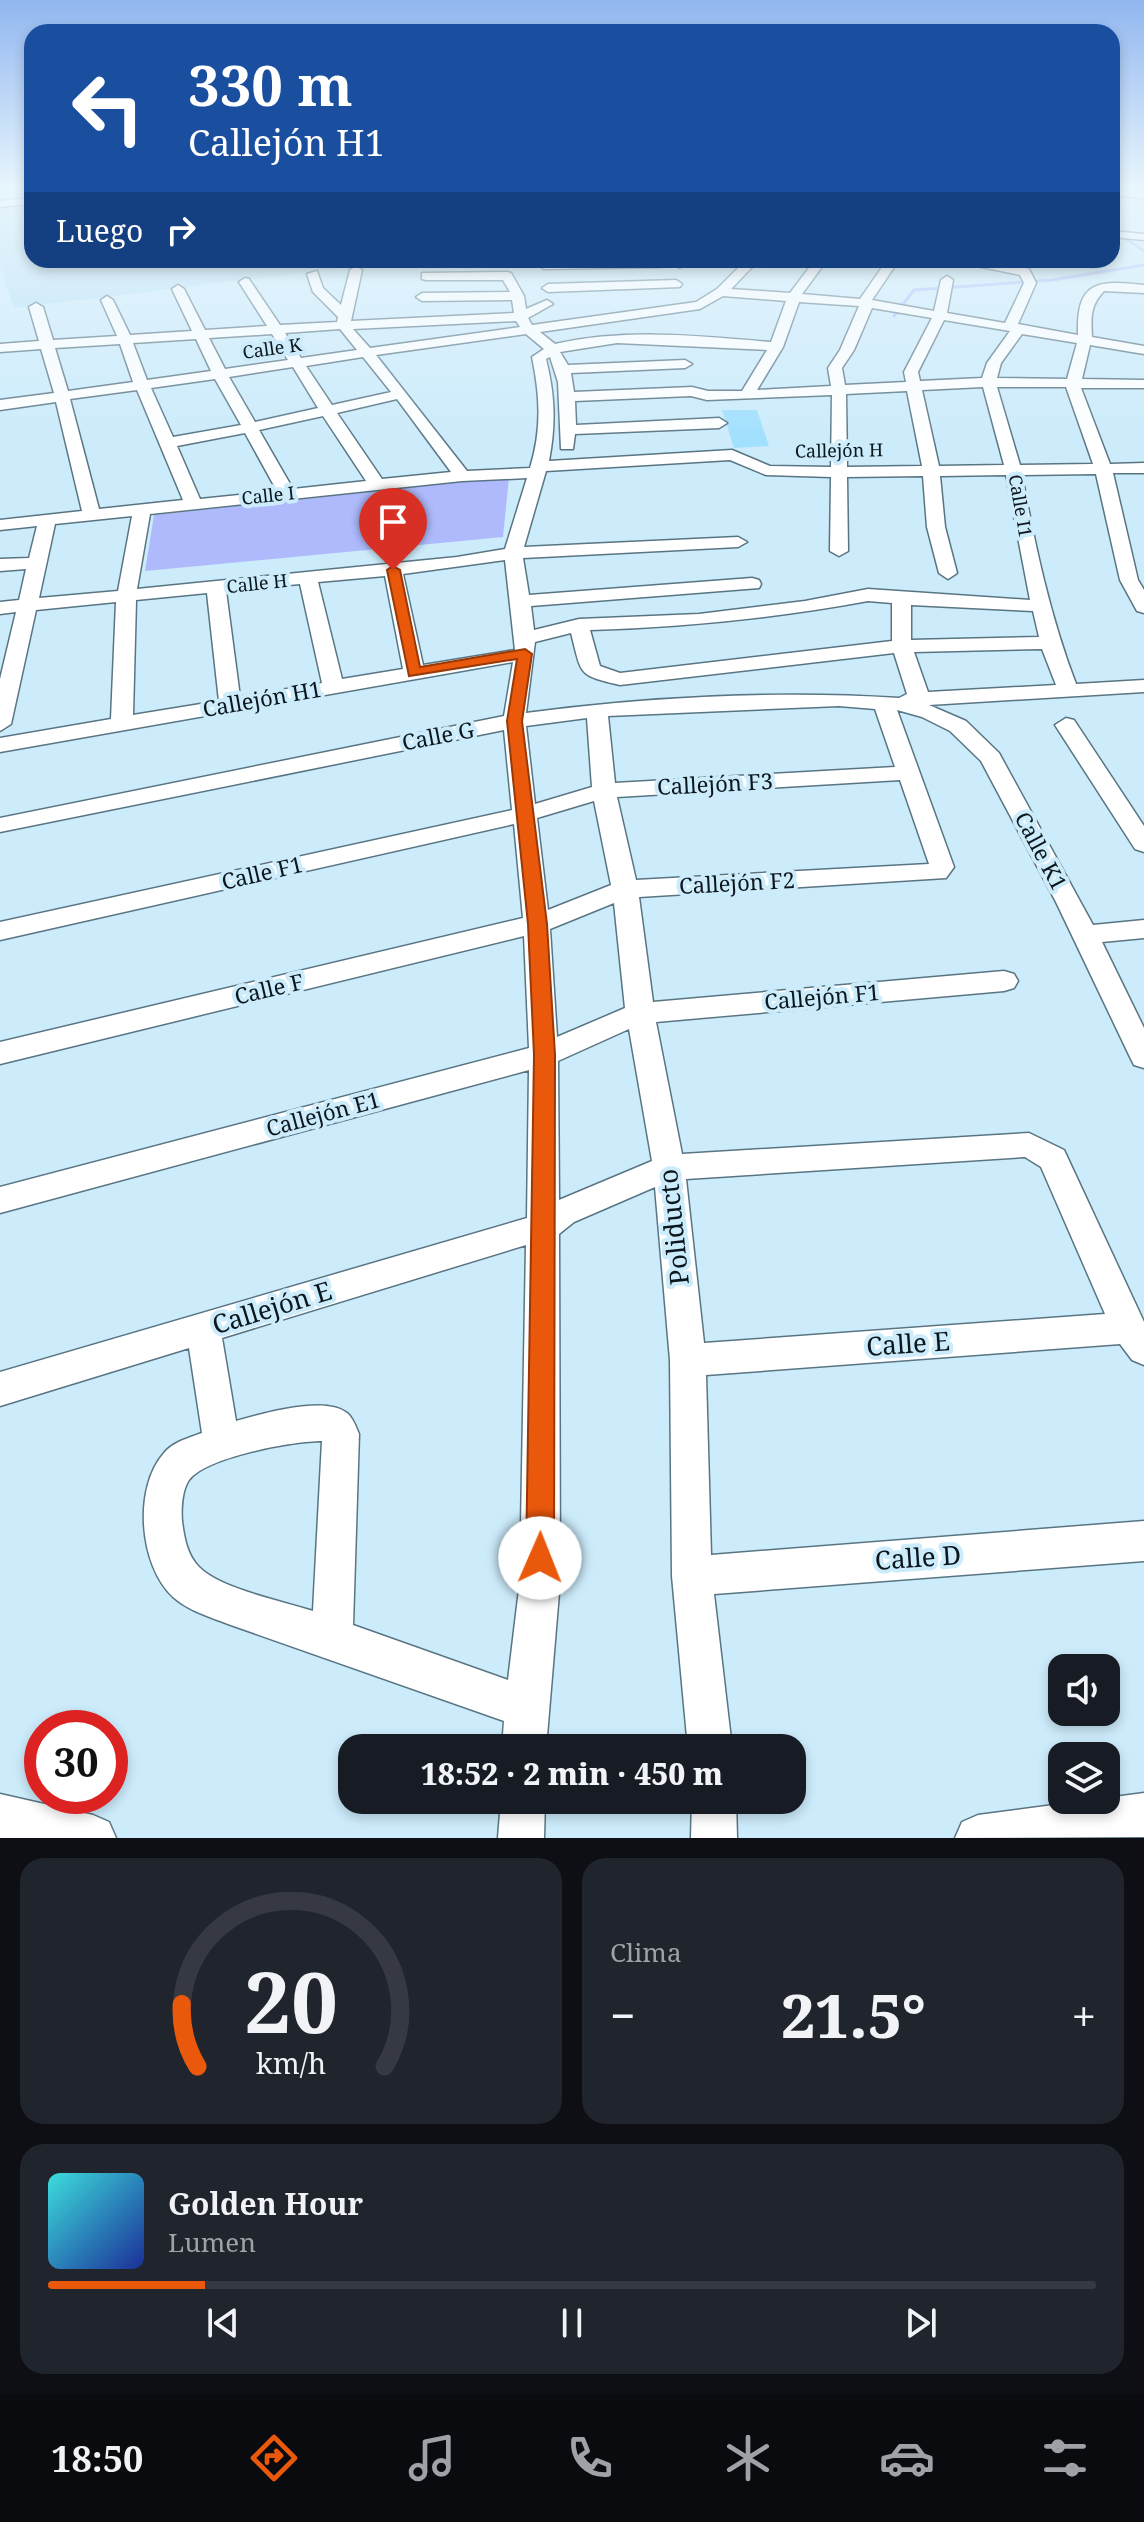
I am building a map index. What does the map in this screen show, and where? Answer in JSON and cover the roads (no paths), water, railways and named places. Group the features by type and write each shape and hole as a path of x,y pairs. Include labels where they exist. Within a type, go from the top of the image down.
{"street":[{"path":"313,275 317,289 462,476"},
{"path":"343,320 355,275"},
{"path":"545,275 549,326"},
{"path":"679,275 676,284 682,306"},
{"path":"721,292 738,275"},
{"path":"747,395 776,347 794,297 810,275"},
{"path":"864,303 883,275"},
{"path":"988,382 994,363 1015,328 1030,283 1026,275"},
{"path":"454,342 427,320 422,297 426,276 507,276 518,296 525,324 550,347 563,369 567,438 719,423"},
{"path":"947,280 940,316 911,372 931,469 936,527 948,573"},
{"path":"245,282 325,410 377,485"},
{"path":"525,324 548,296 676,284"},
{"path":"1144,289 1113,285 1100,288 1088,301 1084,312 1084,339 1073,385 1103,468 1144,607"},
{"path":"178,289 220,374 287,494"},
{"path":"721,292 864,303 1144,350"},
{"name":"Calle K","path":"0,405 454,342 525,324 549,326 700,305 721,292"},
{"path":"422,297 518,296"},
{"path":"107,300 119,320 142,385 170,442 193,504"},
{"path":"839,551 839,391 835,368 866,309 864,303"},
{"path":"36,307 49,345 92,515"},
{"path":"0,348 277,330 343,320 525,324"},
{"path":"524,1734 540,1581 544,1055 537,924 514,721 524,646 513,553 548,424 547,393 539,357 550,347 596,341 686,341 776,347"},
{"path":"686,341 685,364 719,423 732,455"},
{"path":"563,369 685,364"},
{"path":"566,397 747,395 988,382 1144,384"},
{"name":"Calle I1","path":"988,382 998,407 1013,468 1024,535 1050,643 1068,690"},
{"path":"170,442 401,394"},
{"name":"Callejón H","path":"538,470 732,455 766,470 1144,468"},
{"name":"Calle I","path":"0,525 538,470"},
{"path":"122,723 126,597 142,509"},
{"path":"0,724 47,520"},
{"name":"Calle H","path":"0,608 393,570 513,553 738,542"},
{"path":"0,565 36,563"},
{"path":"393,570 414,673"},
{"path":"308,579 333,687"},
{"path":"521,601 752,584"},
{"path":"216,588 230,704"},
{"name":"Callejón H1","path":"0,745 414,673 524,646 579,625 699,620 805,607 868,595 1041,606"},
{"path":"902,599 898,621 901,701 909,773"},
{"path":"579,625 590,667 595,673 620,679 900,646 1050,643"},
{"name":"Calle G","path":"0,825 514,721 597,710 839,700 901,701 1144,686"},
{"name":"Calle K1","path":"901,701 958,726 991,758 1085,935 1144,1057"},
{"name":"Poliducto","path":"597,710 604,791 625,889 640,1013 669,1167 688,1360 692,1576 709,1734"},
{"path":"1066,725 1144,844"},
{"name":"Callejón F3","path":"525,814 604,791 909,773"},
{"name":"Callejón F2","path":"537,924 625,889 937,872 942,867 909,773"},
{"name":"Calle F1","path":"0,931 525,814"},
{"name":"Calle F","path":"0,1053 537,924"},
{"path":"1085,935 1144,929"},
{"name":"Callejón F1","path":"640,1013 1004,981"},
{"name":"Callejón E1","path":"0,1200 544,1055 640,1013"},
{"path":"669,1167 1029,1145 1046,1152 1053,1159 1136,1339"},
{"name":"Callejón E","path":"0,1389 545,1226 563,1213 669,1167"},
{"path":"203,1328 222,1445"},
{"name":"Calle E","path":"688,1360 1136,1339"},
{"path":"332,1638 341,1434 333,1424 319,1422 188,1456 169,1474 162,1509 169,1550 184,1580 212,1596 525,1707"},
{"name":"Calle D","path":"692,1576 1144,1541"},
{"path":"521,1838 522,1814"},
{"path":"714,1814 714,1838"},
{"path":"978,1838 1144,1815"},
{"path":"0,1817 93,1838"}],"waterway":[{"path":"894,316 914,290 1084,275"}]}
